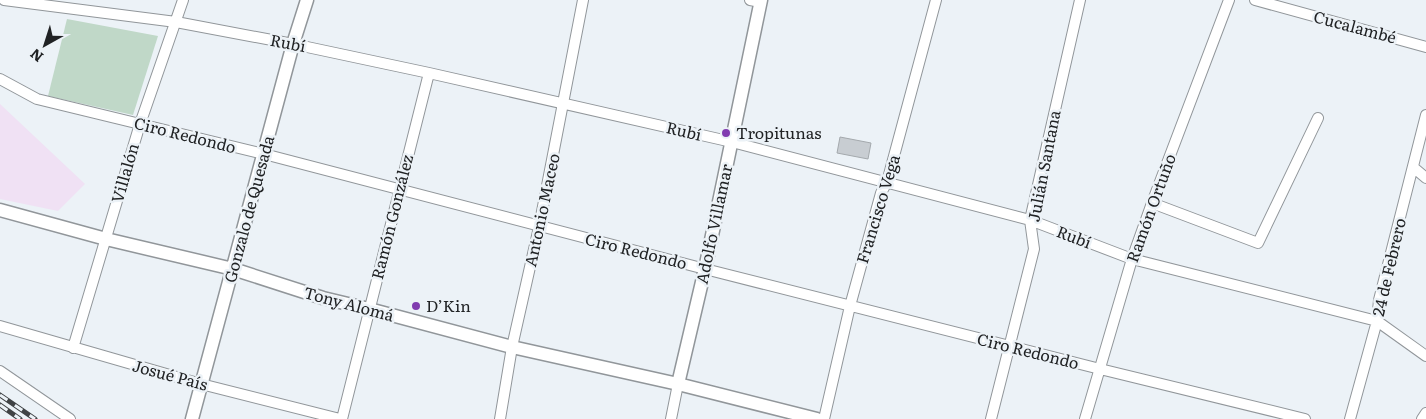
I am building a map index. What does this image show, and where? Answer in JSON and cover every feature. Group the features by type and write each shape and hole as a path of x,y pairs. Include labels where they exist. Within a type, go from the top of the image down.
{"street":[{"name":"Villalón","path":"73,348 140,124 183,0"},
{"name":"Gonzalo de Quesada","path":"192,419 293,44 307,0"},
{"name":"Antonio Maceo","path":"500,419 512,347 539,227 583,0"},
{"name":"Francisco Vega","path":"824,419 850,306 881,193 887,182 936,0"},
{"name":"Julián Santana","path":"991,419 1034,249 1030,220 1080,0"},
{"name":"Ramón Ortuño","path":"1085,419 1132,259 1229,0"},
{"name":"Cucalambé","path":"1255,0 1426,47"},
{"name":"Rubí","path":"6,1 176,22 293,44 732,142 1030,220 1132,259 1377,321 1426,356"},
{"name":"Adolfo Villamar","path":"671,419 732,142 757,1"},
{"name":"Ramón González","path":"341,419 429,73"},
{"name":"Ciro Redondo","path":"0,79 37,99 264,154 539,227 1305,419"},
{"name":"24 de Febrero","path":"1350,419 1377,321 1379,300 1426,115"},
{"path":"1152,203 1258,243 1318,118"},
{"path":"1413,167 1426,178"},
{"name":"Tony Alomá","path":"0,210 106,239 233,270 322,298 512,347 678,384 817,419"},
{"name":"Josué País","path":"0,326 201,384 341,419"},
{"path":"0,371 70,419"},
{"path":"1422,419 1426,413"}],"shaded area":[{"path":"0,104 85,184 58,211 0,199"}],"green space":[{"path":"67,19 158,36 133,115 48,96"}],"building":[{"path":"840,137 871,143 868,159 837,153"}],"railway":[{"path":"0,395 35,419"},
{"path":"0,405 20,419"}],"place":[{"name":"Tropitunas","path":"726,133"},
{"name":"D’Kin","path":"416,306"}]}
